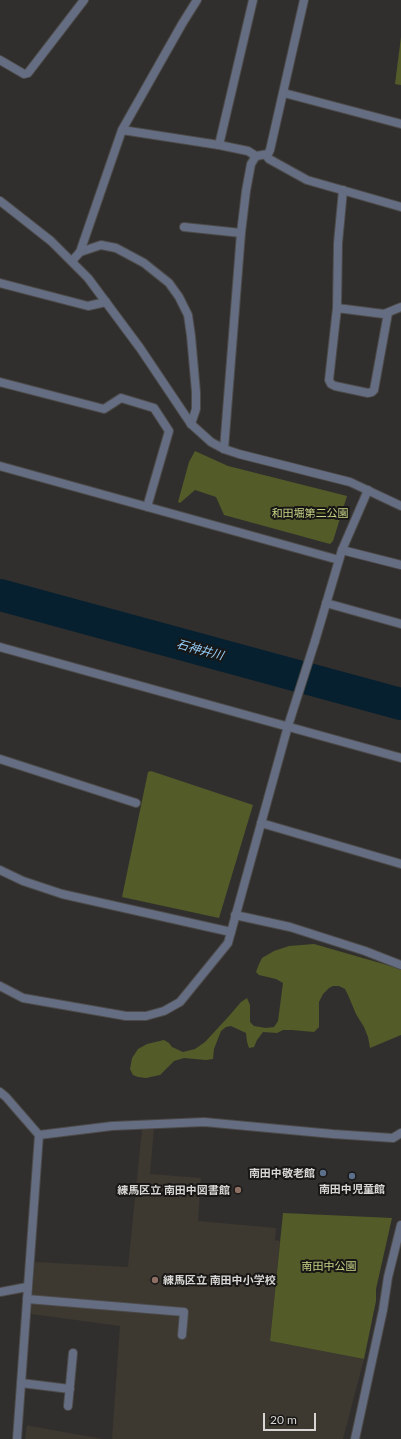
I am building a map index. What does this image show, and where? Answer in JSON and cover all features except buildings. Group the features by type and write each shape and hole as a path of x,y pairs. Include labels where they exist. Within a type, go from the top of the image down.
{"street":[{"path":"0,60 24,74 28,73 84,0"},
{"path":"72,261 80,252 122,130 174,37 197,0"},
{"path":"219,145 253,0"},
{"path":"122,130 219,145 248,151 256,156 266,155 270,150 284,93 304,0"},
{"path":"284,93 401,124"},
{"path":"266,155 269,159 307,180 401,207"},
{"path":"224,449 241,233 251,164 256,156"},
{"path":"343,190 338,243 337,308 329,380 331,384 368,393 374,390 388,313"},
{"path":"0,201 51,241 88,278 150,363 191,424 211,442 238,454 350,482 401,506"},
{"path":"184,227 241,233"},
{"path":"80,252 101,245 116,248 144,263 169,283 179,297 188,315 191,336 196,392 196,409 191,424"},
{"path":"0,283 88,306 106,302"},
{"path":"337,308 384,314 401,307"},
{"path":"0,382 104,409 121,398 154,408 169,431 147,507"},
{"path":"0,466 339,560"},
{"path":"0,986 23,998 126,1016 146,1016 164,1011 180,1002 228,943 295,702 342,550 368,490"},
{"path":"342,550 401,565"},
{"path":"326,603 401,624"},
{"path":"0,647 401,758"},
{"path":"0,759 136,803"},
{"path":"261,823 401,864"},
{"path":"0,870 62,894 231,932"},
{"path":"235,915 290,927 365,951 401,965"},
{"path":"0,1092 39,1136 17,1439"},
{"path":"39,1136 72,1130 112,1126 204,1122 393,1138 401,1143"},
{"path":"393,1138 401,1134"},
{"path":"355,1439 383,1310 388,1277 401,1225"},
{"path":"0,1292 27,1287"},
{"path":"27,1299 184,1312 182,1335"},
{"path":"68,1406 73,1353"},
{"path":"21,1383 70,1389"}],"shaded area":[{"name":"練馬区立 南田中小学校","path":"154,1128 150,1174 201,1178 198,1221 276,1228 275,1240 280,1241 270,1341 364,1359 343,1439 112,1439 120,1326 31,1314 35,1262 128,1267 142,1129"},
{"path":"27,1425 30,1426 103,1439 25,1439"}],"green space":[{"path":"401,37 401,85 395,84"},
{"name":"和田堀第二公園","path":"195,451 228,466 347,496 333,541 330,544 224,515 216,497 195,490 180,503 178,502 189,462"},
{"path":"151,771 253,805 219,918 122,897 148,772"},
{"path":"314,944 401,969 401,1035 370,1048 364,1027 356,1014 345,989 339,986 333,986 323,994 319,1002 319,1027 314,1032 283,1030 277,1033 263,1032 254,1047 249,1048 246,1033 231,1026 226,1027 221,1031 214,1049 213,1059 206,1060 184,1058 174,1061 160,1075 146,1078 133,1075 130,1069 132,1058 138,1049 147,1044 164,1040 172,1047 183,1052 195,1049 205,1042 241,1002 247,998 250,1005 250,1022 254,1026 266,1028 274,1027 278,1021 283,983 276,979 259,975 256,972 259,964 262,958 274,951 289,946"},
{"name":"南田中公園","path":"283,1213 392,1218 376,1289 376,1301 364,1359 270,1341"}],"waterway":[{"name":"石神井川","path":"0,595 401,704"}],"place":[{"name":"南田中敬老館","path":"323,1173"},
{"name":"南田中児童館","path":"352,1176"},
{"name":"練馬区立 南田中図書館","path":"238,1190"},
{"name":"練馬区立 南田中小学校","path":"155,1280"}]}
